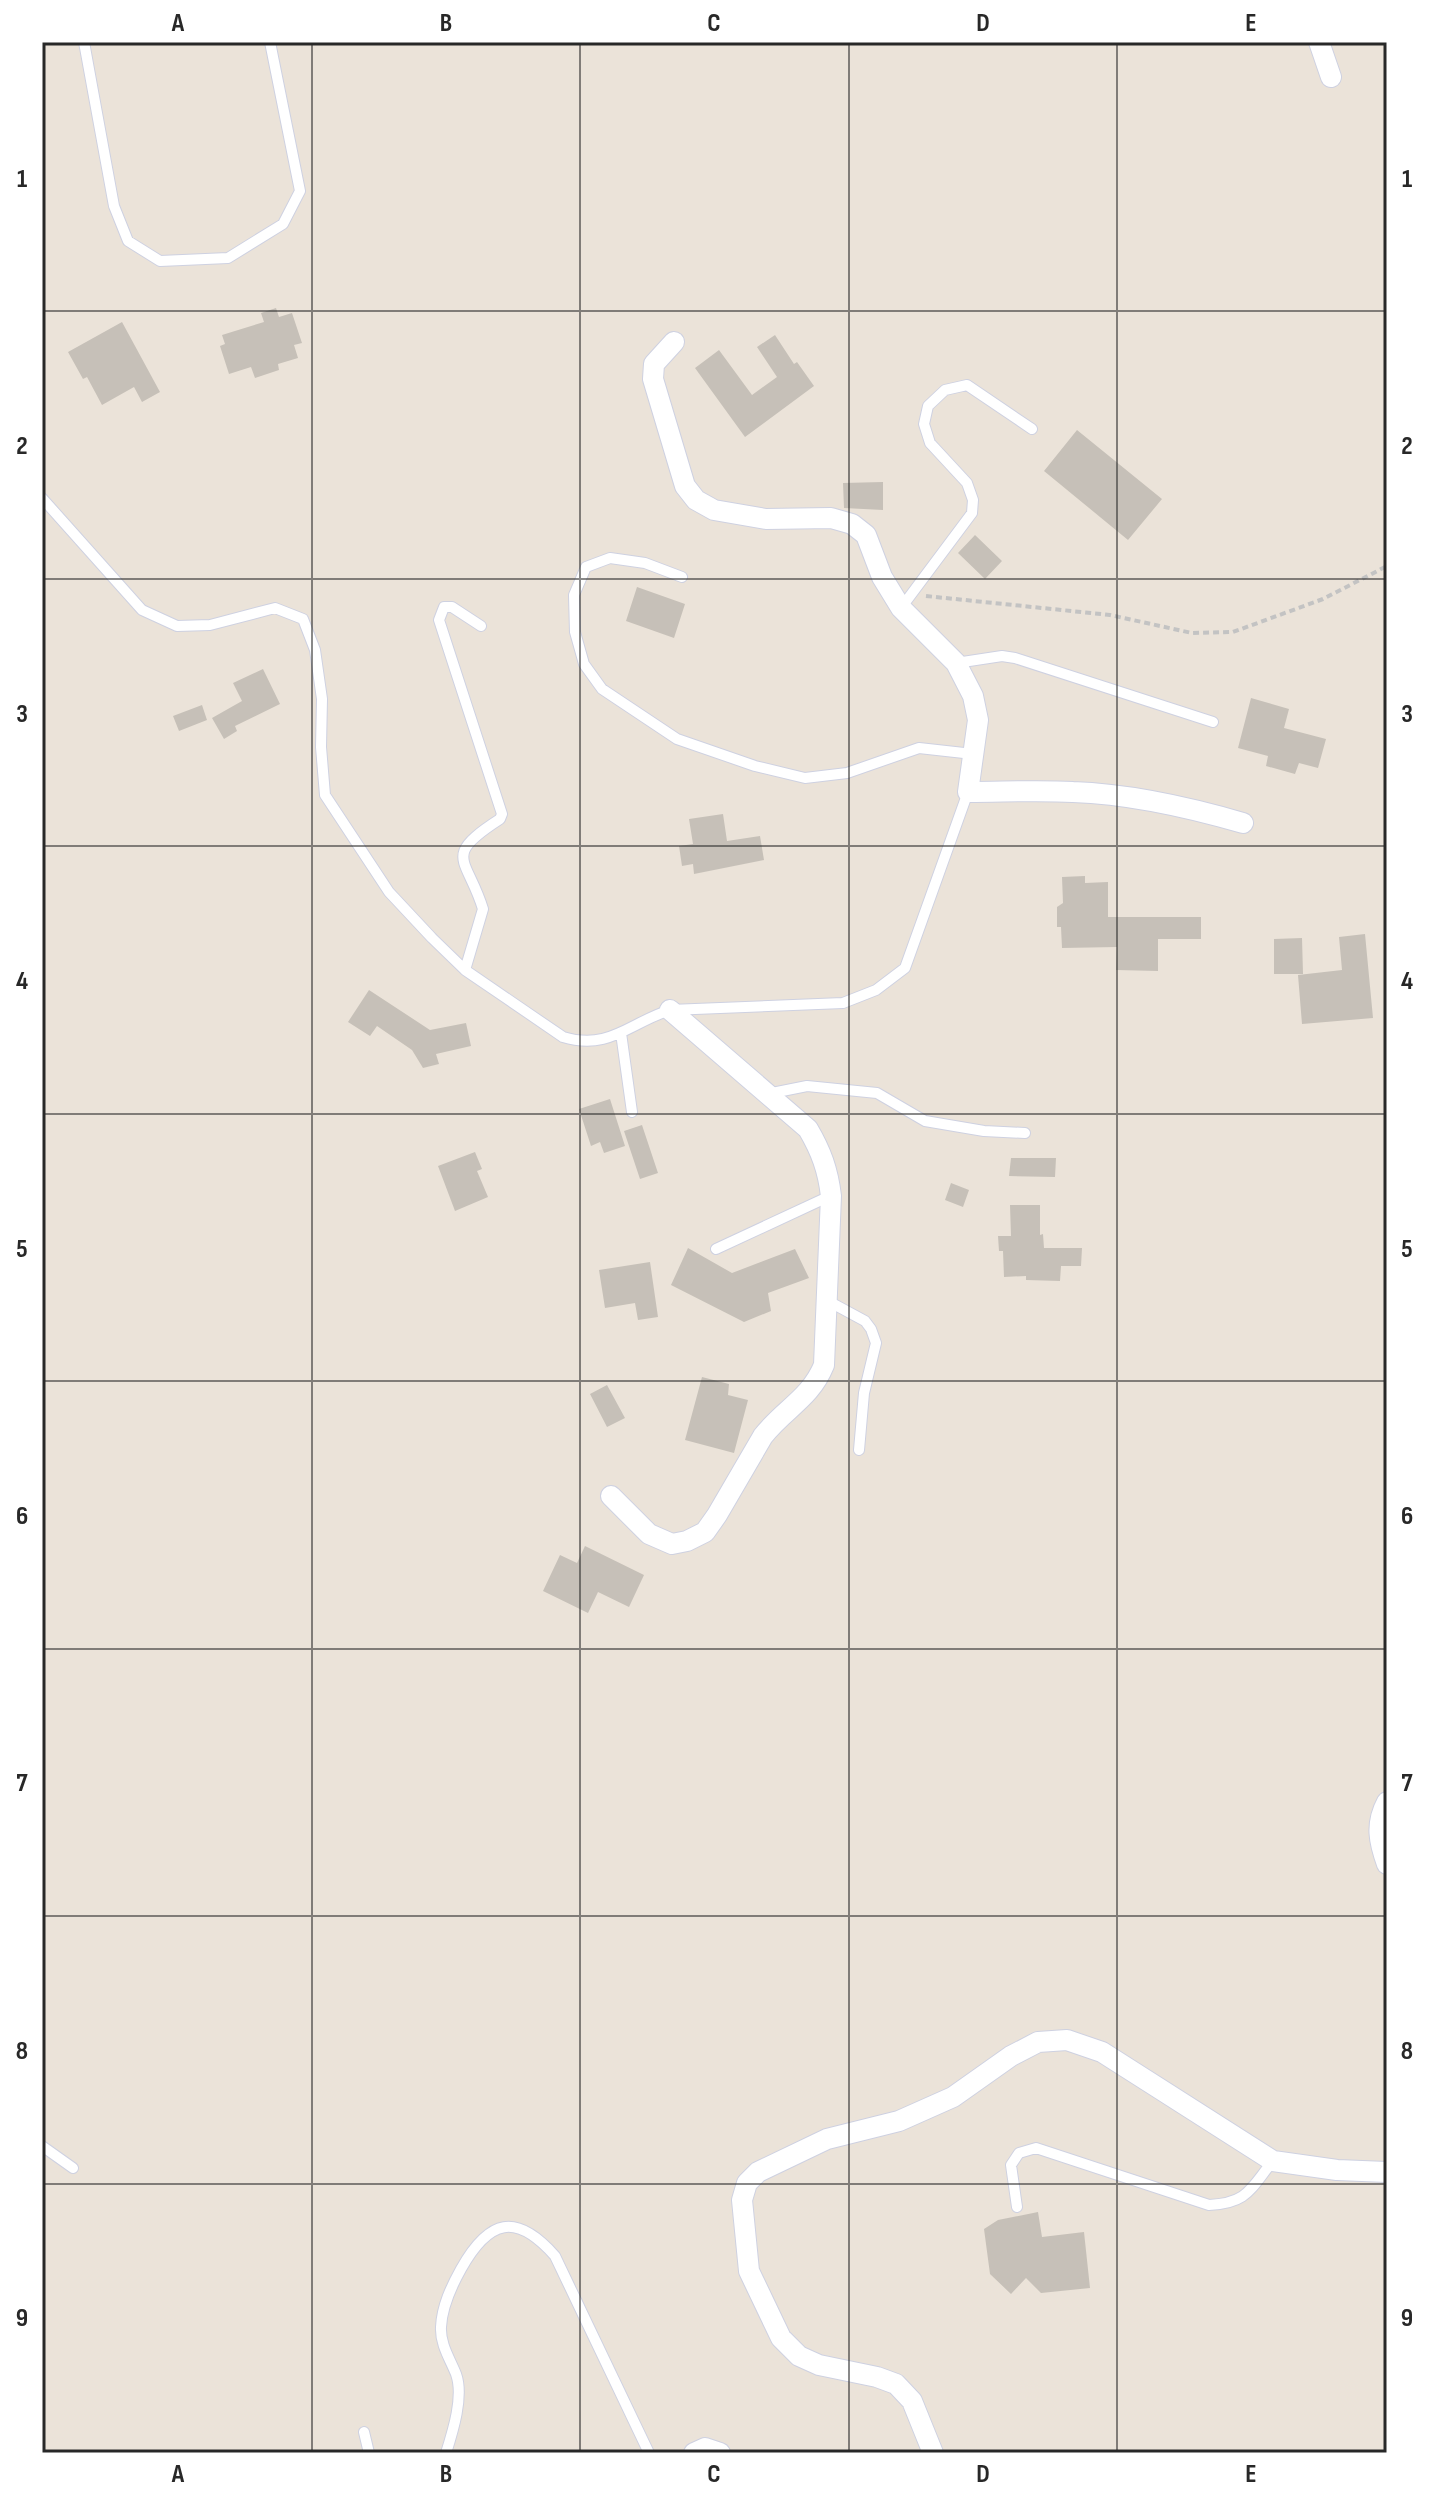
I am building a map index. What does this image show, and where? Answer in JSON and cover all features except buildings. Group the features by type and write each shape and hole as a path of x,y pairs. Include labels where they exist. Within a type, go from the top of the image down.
{"street":[{"path":"1319,42 1331,77"},
{"path":"674,342 654,364 653,379 685,486 696,500 714,510 766,519 831,518 852,524 866,535 882,577 907,600 956,663 973,696 978,720 968,792 1073,791 1158,801 1243,823"},
{"path":"611,1496 649,1534 672,1544 705,1532 763,1436 774,1422 807,1395 824,1365 831,1196 825,1162 808,1129 670,1010"},
{"path":"1387,1802 1378,1840 1387,1864"},
{"path":"933,2453 912,2401 896,2384 819,2365 799,2356 781,2338 749,2271 742,2200 747,2183 758,2172 827,2139 899,2121 953,2097 1011,2056 1038,2042 1067,2040 1102,2052 1273,2161 1337,2170 1387,2172"},
{"path":"694,2453 705,2448 720,2453"}],"lane":[{"path":"84,42 114,206 128,241 160,261 228,258 283,224 300,191 270,42"},
{"path":"907,600 972,513 973,500 967,483 930,443 924,424 928,406 945,390 967,385 1032,429"},
{"path":"42,498 142,610 177,626 210,625 275,608 303,619 315,650 322,699 321,747 325,795 389,892 465,970 563,1037 582,1043 600,1041 646,1018 670,1010 843,1003 876,990 905,968 968,792"},
{"path":"682,577 645,563 610,558 586,567 574,595 575,632 584,664 602,689 677,739 755,766 805,778 847,773 919,748 973,754"},
{"path":"465,970 483,909 463,864 463,852 470,840 500,819 502,814 439,620 440,612 444,607 452,607 481,626"},
{"path":"956,663 1002,656 1015,658 1213,722"},
{"path":"621,1033 632,1112"},
{"path":"765,1094 807,1086 877,1093 925,1121 984,1131 1025,1133"},
{"path":"716,1249 831,1196"},
{"path":"826,1300 865,1321 876,1343 864,1393 859,1450"},
{"path":"42,2146 73,2168"},
{"path":"1017,2207 1011,2165 1019,2153 1036,2148 1209,2205 1231,2204 1245,2195 1273,2161"},
{"path":"446,2453 457,2403 458,2377 447,2357 440,2331 443,2307 471,2251 485,2235 498,2229 517,2227 536,2235 555,2256 649,2453"},
{"path":"364,2432 369,2453"}],"path":[{"path":"907,600 923,596 1110,615 1192,633 1233,632 1323,599 1387,566"}]}
